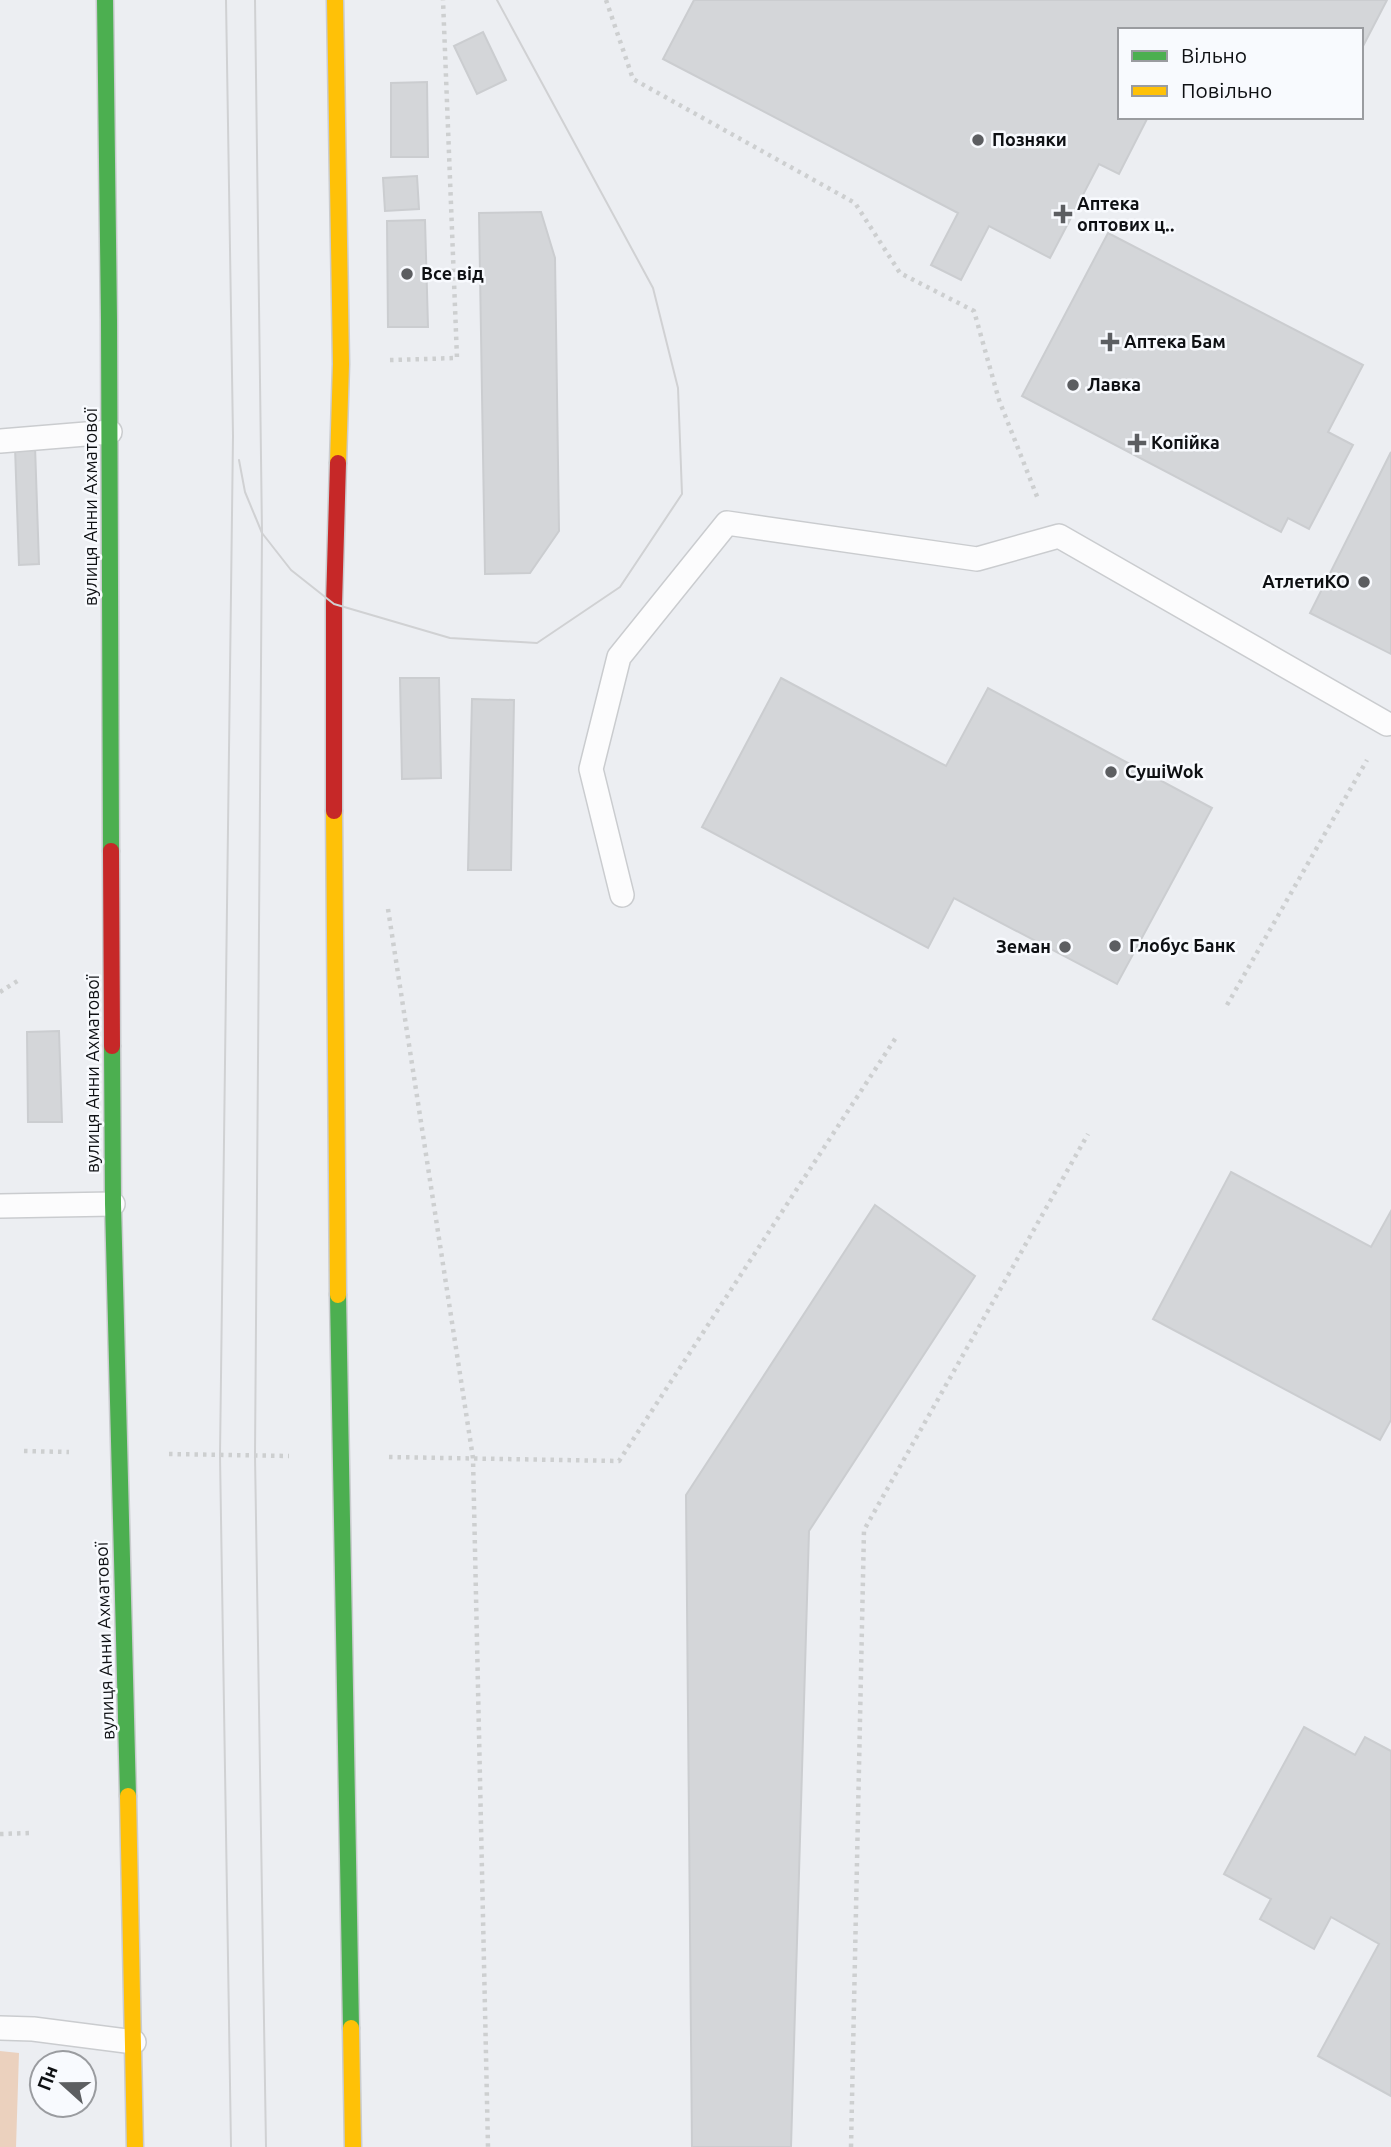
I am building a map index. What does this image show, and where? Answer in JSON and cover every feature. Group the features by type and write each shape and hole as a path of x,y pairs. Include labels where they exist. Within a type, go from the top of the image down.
{"main road":[{"name":"вулиця Анни Ахматової","path":"104,0 110,432 113,1204 135,2147"},
{"path":"335,0 341,364 334,604 334,884 353,2147"}],"lane":[{"path":"0,441 110,432"},
{"path":"622,895 591,769 619,657 727,523 977,559 1059,536 1387,724"},
{"path":"0,1206 113,1204"},
{"path":"0,2028 33,2029 134,2042"}],"path":[{"path":"382,360 457,358 443,0"},
{"path":"606,0 633,79 855,203 900,274 974,311 999,400 1039,503"},
{"path":"1227,1005 1387,724"},
{"path":"386,900 474,1458 488,2147"},
{"path":"0,992 19,980"},
{"path":"180,1454 619,1461 897,1036"},
{"path":"851,2147 864,1530 1088,1134"},
{"path":"0,1834 30,1833"}],"shaded area":[{"path":"0,2051 19,2053 16,2147 0,2147"}],"building":[{"name":"Позняки","path":"694,0 1387,0 1363,46 1363,28 1118,28 1118,119 1147,119 1119,174 1099,164 1050,258 989,226 961,280 931,265 958,213 663,59"},
{"path":"483,32 506,80 477,94 454,46"},
{"path":"427,82 428,157 391,157 391,83"},
{"path":"417,176 419,209 385,211 383,178"},
{"path":"541,212 555,258 559,531 530,573 485,574 479,213"},
{"name":"Все від","path":"425,220 428,327 388,327 387,221"},
{"path":"1108,233 1363,365 1328,432 1353,445 1309,529 1288,518 1281,532 1022,396"},
{"path":"35,446 39,564 19,565 15,447"},
{"path":"1391,452 1391,654 1310,613"},
{"path":"400,678 439,678 441,778 402,779"},
{"path":"781,678 946,766 988,688 1212,808 1117,984 954,898 928,948 702,827"},
{"path":"472,699 514,700 511,870 468,870"},
{"path":"59,1031 62,1122 28,1122 27,1032"},
{"path":"1231,1172 1371,1247 1391,1211 1391,1420 1380,1440 1153,1319"},
{"path":"875,1205 975,1276 809,1531 791,2147 692,2147 686,1495"},
{"path":"1304,1727 1355,1755 1365,1737 1391,1751 1391,2096 1318,2056 1379,1944 1331,1917 1314,1949 1260,1919 1271,1899 1224,1874"}],"tram line":[{"path":"226,0 233,436 220,1455 231,2147"},
{"path":"255,0 262,533 255,1455 266,2147"},
{"path":"239,460 245,492 262,533 291,570 334,604 450,638 537,643 620,587 682,494 678,388 653,288 497,0"}],"traffic: fast":[{"path":"105,0 111,851"},
{"path":"112,1046 113,1204 128,1796"},
{"path":"338,1295 351,2028"}],"traffic: slow":[{"path":"335,0 341,364 338,463"},
{"path":"334,811 338,1295"},
{"path":"128,1796 135,2147"},
{"path":"351,2028 353,2147"}],"traffic: jam":[{"path":"334,811 334,604 338,463"},
{"path":"111,851 112,1046"}],"place":[{"name":"Позняки","path":"978,140"},
{"name":"Аптека оптових ц‥","path":"1063,214"},
{"name":"Все від","path":"407,274"},
{"name":"Аптека Бам","path":"1110,342"},
{"name":"Лавка","path":"1073,385"},
{"name":"Копійка","path":"1137,443"},
{"name":"АтлетиКО","path":"1364,582"},
{"name":"СушіWok","path":"1111,772"},
{"name":"Глобус Банк","path":"1115,946"},
{"name":"Земан","path":"1065,947"}]}
